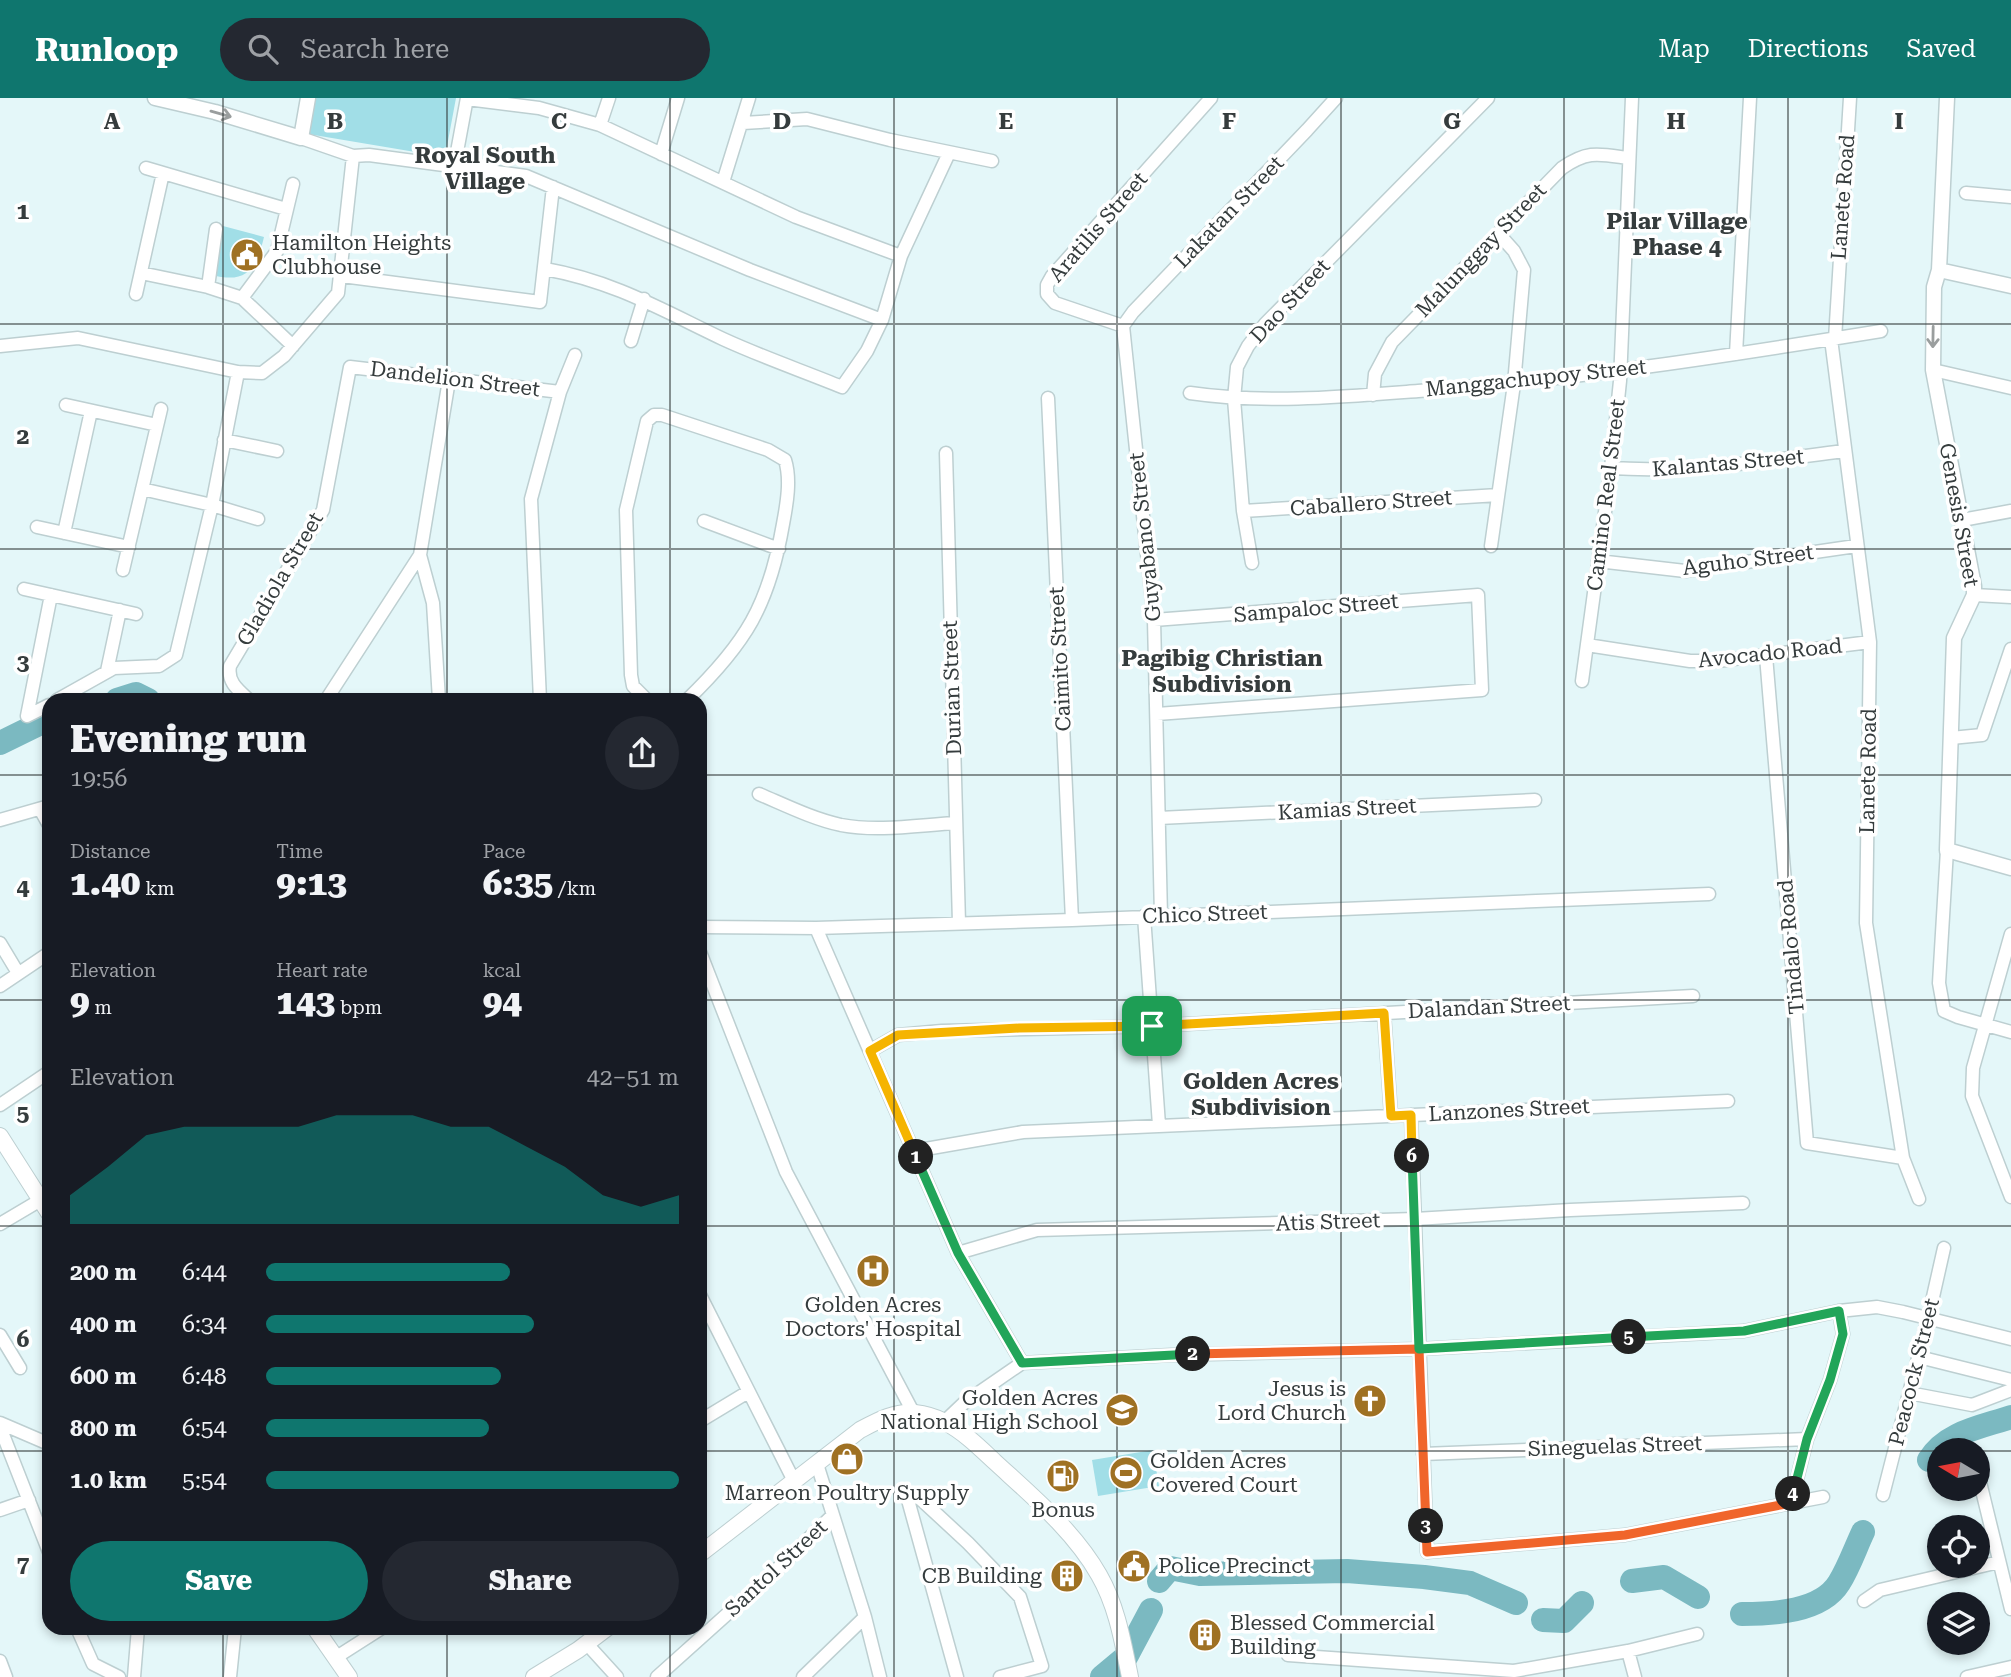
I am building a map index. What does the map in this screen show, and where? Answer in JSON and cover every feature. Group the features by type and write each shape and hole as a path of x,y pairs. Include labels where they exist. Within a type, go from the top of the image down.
{"main road":[{"path":"0,1136 42,1197"},
{"path":"707,1549 874,1422 913,1412 944,1422 962,1433 1061,1525 1084,1553 1100,1576 1108,1595 1130,1677"},
{"path":"319,1635 349,1677"},
{"path":"534,1677 598,1635"}],"street":[{"path":"155,98 215,112 353,156 369,155 526,176 750,270 882,320"},
{"path":"301,138 308,98"},
{"path":"454,168 467,98 540,103 600,125 796,217 901,256"},
{"path":"600,125 609,98"},
{"path":"661,154 678,98"},
{"path":"723,182 749,98"},
{"name":"Aratilis Street","path":"1124,326 1055,303 1047,294 1047,285 1052,276 1211,98"},
{"name":"Lakatan Street","path":"1124,326 1133,312 1336,98"},
{"name":"Dao Street","path":"1252,563 1243,511 1234,400 1237,367 1248,346 1265,324 1488,98"},
{"name":"Camino Real Street","path":"1581,681 1611,468 1620,370 1632,98"},
{"path":"1736,354 1750,98"},
{"name":"Lanete Road","path":"1850,98 1833,339 1844,451 1870,642 1866,923 1903,1158 1919,1199"},
{"name":"Genesis Street","path":"1947,98 1939,270 1934,287 1933,370 1974,595 1954,638 1947,850 1939,983 1944,1011 1986,1025"},
{"path":"743,124 807,118 992,161"},
{"path":"545,269 580,275 644,299 724,340 842,387 867,351 882,320 901,256 949,153"},
{"name":"Malunggay Street","path":"1373,395 1375,374 1392,342 1562,167 1578,157 1595,153 1628,158"},
{"path":"0,346 78,338 238,372 262,373 293,346 338,293 342,276 353,156"},
{"path":"146,168 286,209"},
{"path":"136,294 163,173"},
{"path":"242,298 278,251 293,184"},
{"path":"342,276 540,302 553,187"},
{"path":"1966,193 2011,197"},
{"path":"208,287 216,229"},
{"path":"1491,546 1514,384 1524,270 1514,251 1498,233"},
{"path":"1939,270 2011,286"},
{"path":"141,273 208,287 242,298 293,346"},
{"path":"631,341 644,299"},
{"name":"Guyabano Street","path":"1124,326 1154,620 1161,916"},
{"name":"Manggachupoy Street","path":"1190,393 1234,400 1373,395 1514,384 1881,331"},
{"path":"540,693 531,499 560,392 575,355"},
{"name":"Dandelion Street","path":"349,367 560,392"},
{"name":"Gladiola Street","path":"242,693 232,683 228,673 230,666 323,510 349,367"},
{"path":"1933,370 2011,388"},
{"path":"69,693 114,668 159,666 176,656 212,505 238,372"},
{"path":"331,693 420,555 449,380"},
{"name":"Caimito Street","path":"1048,398 1072,920"},
{"path":"66,405 157,425"},
{"path":"123,570 161,409"},
{"path":"64,533 91,411"},
{"path":"640,693 633,686 631,675 625,510 647,421 654,415 662,415 756,446 785,460 788,480 779,549 761,605 749,629 714,675 695,693"},
{"path":"224,440 277,451"},
{"name":"Kalantas Street","path":"1611,468 1697,468 1844,451"},
{"name":"Durian Street","path":"946,453 959,923"},
{"path":"142,489 258,519"},
{"name":"Caballero Street","path":"1243,511 1498,495"},
{"path":"1962,520 2011,511"},
{"path":"704,521 779,549"},
{"path":"37,527 129,547"},
{"name":"Aguho Street","path":"1598,561 1685,571 1856,546"},
{"path":"420,555 433,603 439,693"},
{"path":"24,589 136,614"},
{"path":"42,708 27,716 51,595"},
{"name":"Sampaloc Street","path":"1154,620 1478,595 1482,690 1157,714"},
{"path":"1974,595 2011,597"},
{"path":"107,671 120,610"},
{"name":"Avocado Road","path":"1587,645 1689,662 1766,656 1870,642"},
{"path":"1951,738 1982,735 2011,649"},
{"name":"Tindalo Road","path":"1766,656 1807,1143 1903,1158"},
{"path":"759,794 841,825 868,827 956,823"},
{"name":"Kamias Street","path":"1159,818 1535,800"},
{"path":"0,820 42,808"},
{"path":"1947,850 2011,868"},
{"name":"Chico Street","path":"707,927 816,928 1072,920 1709,894"},
{"path":"1144,916 1159,1125"},
{"path":"816,928 958,1253 1022,1363"},
{"path":"2011,933 1972,1068 1972,1096 2011,1198"},
{"path":"0,943 18,973"},
{"path":"0,986 42,958"},
{"path":"707,970 786,1171 913,1412"},
{"name":"Dalandan Street","path":"870,1051 898,1035 1019,1028 1152,1026 1693,996"},
{"path":"1384,1013 1391,1116"},
{"path":"1986,1025 2011,1032"},
{"path":"0,1105 42,1077"},
{"name":"Lanzones Street","path":"914,1151 1023,1132 1728,1101"},
{"path":"1411,1115 1427,1552 1625,1535 1824,1497"},
{"name":"Atis Street","path":"958,1253 1037,1230 1415,1219 1743,1203"},
{"path":"0,1224 42,1205"},
{"name":"Peacock Street","path":"1883,1495 1944,1248"},
{"path":"944,1422 964,1403 1022,1363 1171,1354 1419,1349 1744,1331 1839,1311 1877,1307 2011,1339"},
{"path":"707,1309 794,1481"},
{"path":"1791,1503 1807,1439 1830,1380 1843,1334 1839,1311"},
{"path":"0,1335 20,1368"},
{"path":"1919,1357 2011,1380"},
{"path":"1909,1393 1972,1405 2011,1390"},
{"path":"707,1417 748,1392"},
{"path":"0,1425 42,1441"},
{"path":"0,1425 42,1534"},
{"name":"Sineguelas Street","path":"1423,1454 1807,1439"},
{"path":"817,1464 865,1617 880,1677"},
{"path":"957,1677 908,1500 910,1495 915,1494 1020,1597 1042,1666 1000,1677"},
{"path":"0,1510 29,1500"},
{"path":"1985,1502 2011,1609"},
{"name":"Santol Street","path":"707,1632 833,1515"},
{"path":"1864,1601 1873,1593 1887,1587 1999,1562"},
{"path":"803,1677 865,1617"},
{"path":"1288,1655 1514,1674 1697,1634"},
{"path":"80,1635 93,1664 119,1677"},
{"path":"134,1677 137,1635"},
{"path":"230,1677 234,1635"},
{"path":"335,1658 371,1635"},
{"name":"Santol Street","path":"657,1677 704,1635"},
{"path":"587,1644 617,1677"},
{"path":"1628,1651 1635,1677"},
{"path":"0,1661 6,1677"},
{"path":"1374,1661 1378,1677"},
{"path":"1967,1677 2011,1667"}],"shaded area":[{"path":"315,98 456,98 445,157 308,134"},
{"path":"223,226 264,237 250,270 236,277 216,276 214,272"},
{"name":"Golden Acres Covered Court","path":"1153,1450 1159,1486 1098,1496 1092,1460"}],"waterway":[{"path":"0,743 42,722"},
{"path":"1953,1438 2011,1417"},
{"path":"1742,1614 1782,1612 1809,1606 1821,1600 1839,1583 1863,1532"},
{"path":"1159,1581 1170,1568 1200,1574 1347,1571 1470,1583 1516,1603"},
{"path":"1632,1581 1664,1577 1698,1597"},
{"path":"1543,1620 1564,1621 1582,1603"},
{"path":"1102,1677 1126,1657 1151,1610"}],"place":[{"name":"Hamilton Heights Clubhouse","path":"247,255"},
{"name":"Golden Acres Doctors' Hospital","path":"873,1271"},
{"name":"Jesus is Lord Church","path":"1370,1401"},
{"name":"Golden Acres National High School","path":"1122,1410"},
{"name":"Marreon Poultry Supply","path":"847,1459"},
{"name":"Golden Acres Covered Court","path":"1126,1473"},
{"name":"Bonus","path":"1063,1476"},
{"name":"Police Precinct","path":"1134,1566"},
{"name":"CB Building","path":"1067,1576"},
{"name":"Blessed Commercial Building","path":"1205,1635"}],"district":[{"name":"Royal South Village","path":"485,168"},
{"name":"Pilar Village Phase 4","path":"1677,234"},
{"name":"Pagibig Christian Subdivision","path":"1222,671"},
{"name":"Golden Acres Subdivision","path":"1261,1094"}],"route":[{"path":"1152,1026 942,1031 898,1035 870,1051 958,1253 1022,1363 1171,1354 1419,1349 1427,1552 1625,1535 1791,1503 1807,1439 1830,1380 1843,1334 1839,1311 1744,1331 1419,1349 1411,1115 1391,1116 1384,1013 1152,1026"}]}
